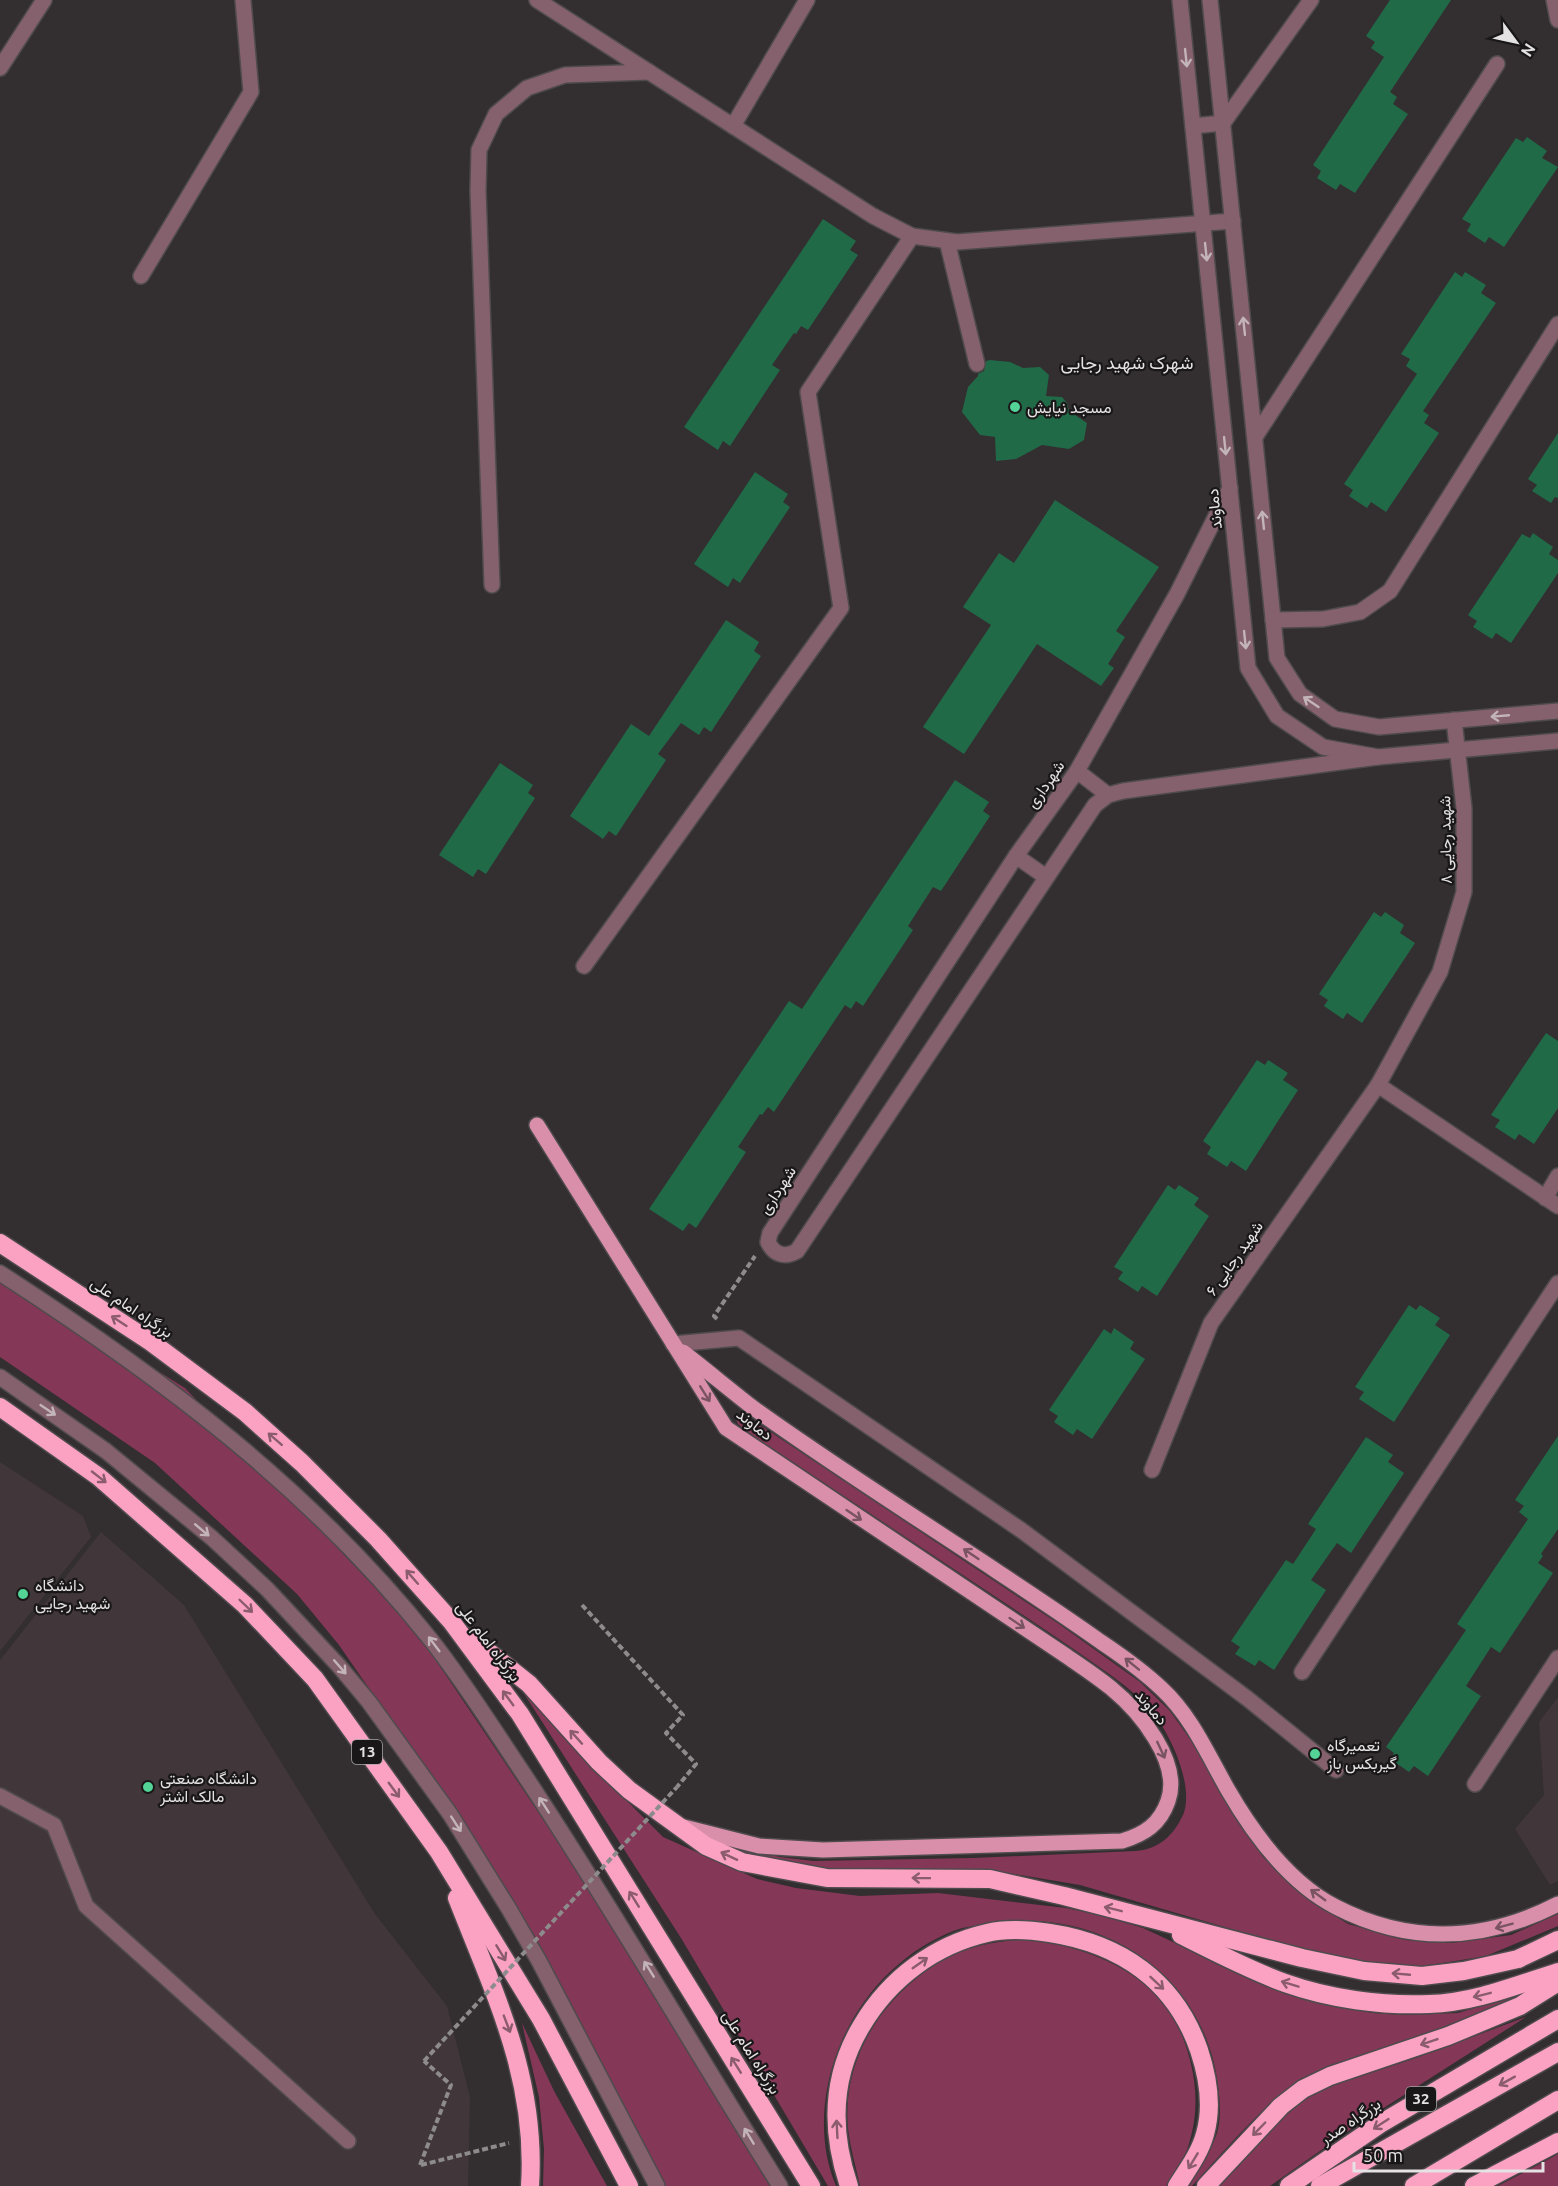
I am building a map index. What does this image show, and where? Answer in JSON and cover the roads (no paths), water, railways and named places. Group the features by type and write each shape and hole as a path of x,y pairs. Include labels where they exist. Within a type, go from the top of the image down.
{"highway":[{"name":"بزرگراه امام علی","path":"0,1243 151,1342 245,1412 302,1462 378,1539 451,1621 519,1714 811,2186"},
{"name":"13","path":"0,1407 99,1477 245,1605 315,1679 439,1852 542,2019 629,2186"},
{"path":"451,1621 529,1684 598,1762 629,1790 706,1846 742,1862 827,1878 990,1879 1210,1935 1364,1971 1422,1976 1464,1971 1518,1959 1558,1940"},
{"path":"439,1852 510,2033 524,2089 531,2138 530,2186"},
{"path":"1140,1916 1245,1967 1286,1983 1334,1996 1380,2003 1431,2004 1481,1996 1558,1972"},
{"path":"849,2186 842,2164 837,2132 837,2102 841,2071 868,2016 886,1992 913,1967 938,1950 989,1933 1019,1930 1065,1935 1089,1941 1112,1951 1133,1963 1154,1980 1183,2013 1203,2061 1210,2096 1205,2135 1196,2156 1177,2186"},
{"path":"1206,2186 1281,2106 1315,2083 1520,2006 1558,1982"},
{"name":"بزرگراه صدر","path":"1289,2186 1380,2124 1558,2019"},
{"path":"1320,2186 1558,2052"},
{"path":"1414,2186 1558,2100"},
{"path":"1474,2186 1558,2142"}],"main road":[{"name":"دماوند","path":"537,1125 726,1428 1062,1653 1112,1689 1137,1714 1158,1741 1168,1765 1172,1789 1166,1808 1156,1824 1140,1835 1122,1841 823,1850 759,1846 678,1826"},
{"name":"دماوند","path":"674,1344 752,1406 1126,1659 1162,1689 1185,1716 1201,1740 1228,1790 1259,1837 1295,1877 1334,1906 1389,1928 1420,1934 1445,1935 1475,1933 1506,1925 1558,1904"}],"street":[{"path":"0,68 44,0"},
{"path":"141,276 251,92 243,0"},
{"path":"537,0 873,216 912,236 957,242 1233,221"},
{"path":"733,126 807,0"},
{"name":"دماوند","path":"1180,0 1248,668 1277,716 1323,747 1378,757 1558,741"},
{"path":"1210,0 1277,658 1300,694 1335,718 1379,727 1558,711"},
{"path":"1193,126 1223,123 1311,0"},
{"path":"1554,0 1558,20"},
{"path":"1255,437 1497,64"},
{"path":"492,585 478,191 479,150 496,114 527,88 565,75 649,72"},
{"path":"584,966 841,608 808,392 912,236"},
{"path":"947,241 977,364"},
{"path":"1273,620 1323,619 1360,612 1390,591 1558,324"},
{"name":"شهرداری","path":"1108,795 1095,805 797,1251 787,1255 773,1250 768,1242 770,1233 1016,856 1077,771 1177,594 1230,488"},
{"name":"شهید رجایی ۸","path":"1378,1085 1440,972 1464,892 1464,808 1454,720"},
{"path":"1077,771 1108,795 1378,757"},
{"path":"1016,856 1046,877"},
{"path":"1378,1085 1558,1206"},
{"name":"شهید رجایی ۶","path":"1152,1470 1211,1323 1378,1085"},
{"path":"1545,1198 1558,1176"},
{"path":"0,1273 120,1352 233,1439 318,1515 398,1600 432,1641 459,1679 606,1900 780,2186"},
{"path":"1302,1672 1558,1283"},
{"path":"674,1344 739,1338 1021,1530 1248,1699 1336,1770"},
{"path":"0,1377 106,1451 212,1538 267,1589 339,1666 369,1702 450,1814 509,1909 539,1961 657,2186"},
{"path":"1475,1784 1558,1658"},
{"path":"0,1796 54,1825 86,1906 348,2141"}],"place":[{"name":"مسجد نیایش","path":"1015,407"},
{"name":"دانشگاه شهید رجایی","path":"23,1594"},
{"name":"تعمیرگاه گیربکس باز","path":"1315,1754"},
{"name":"دانشگاه صنعتی مالک اشتر","path":"148,1787"}],"district":[{"name":"شهرک شهید رجایی","path":"1127,363"}]}
